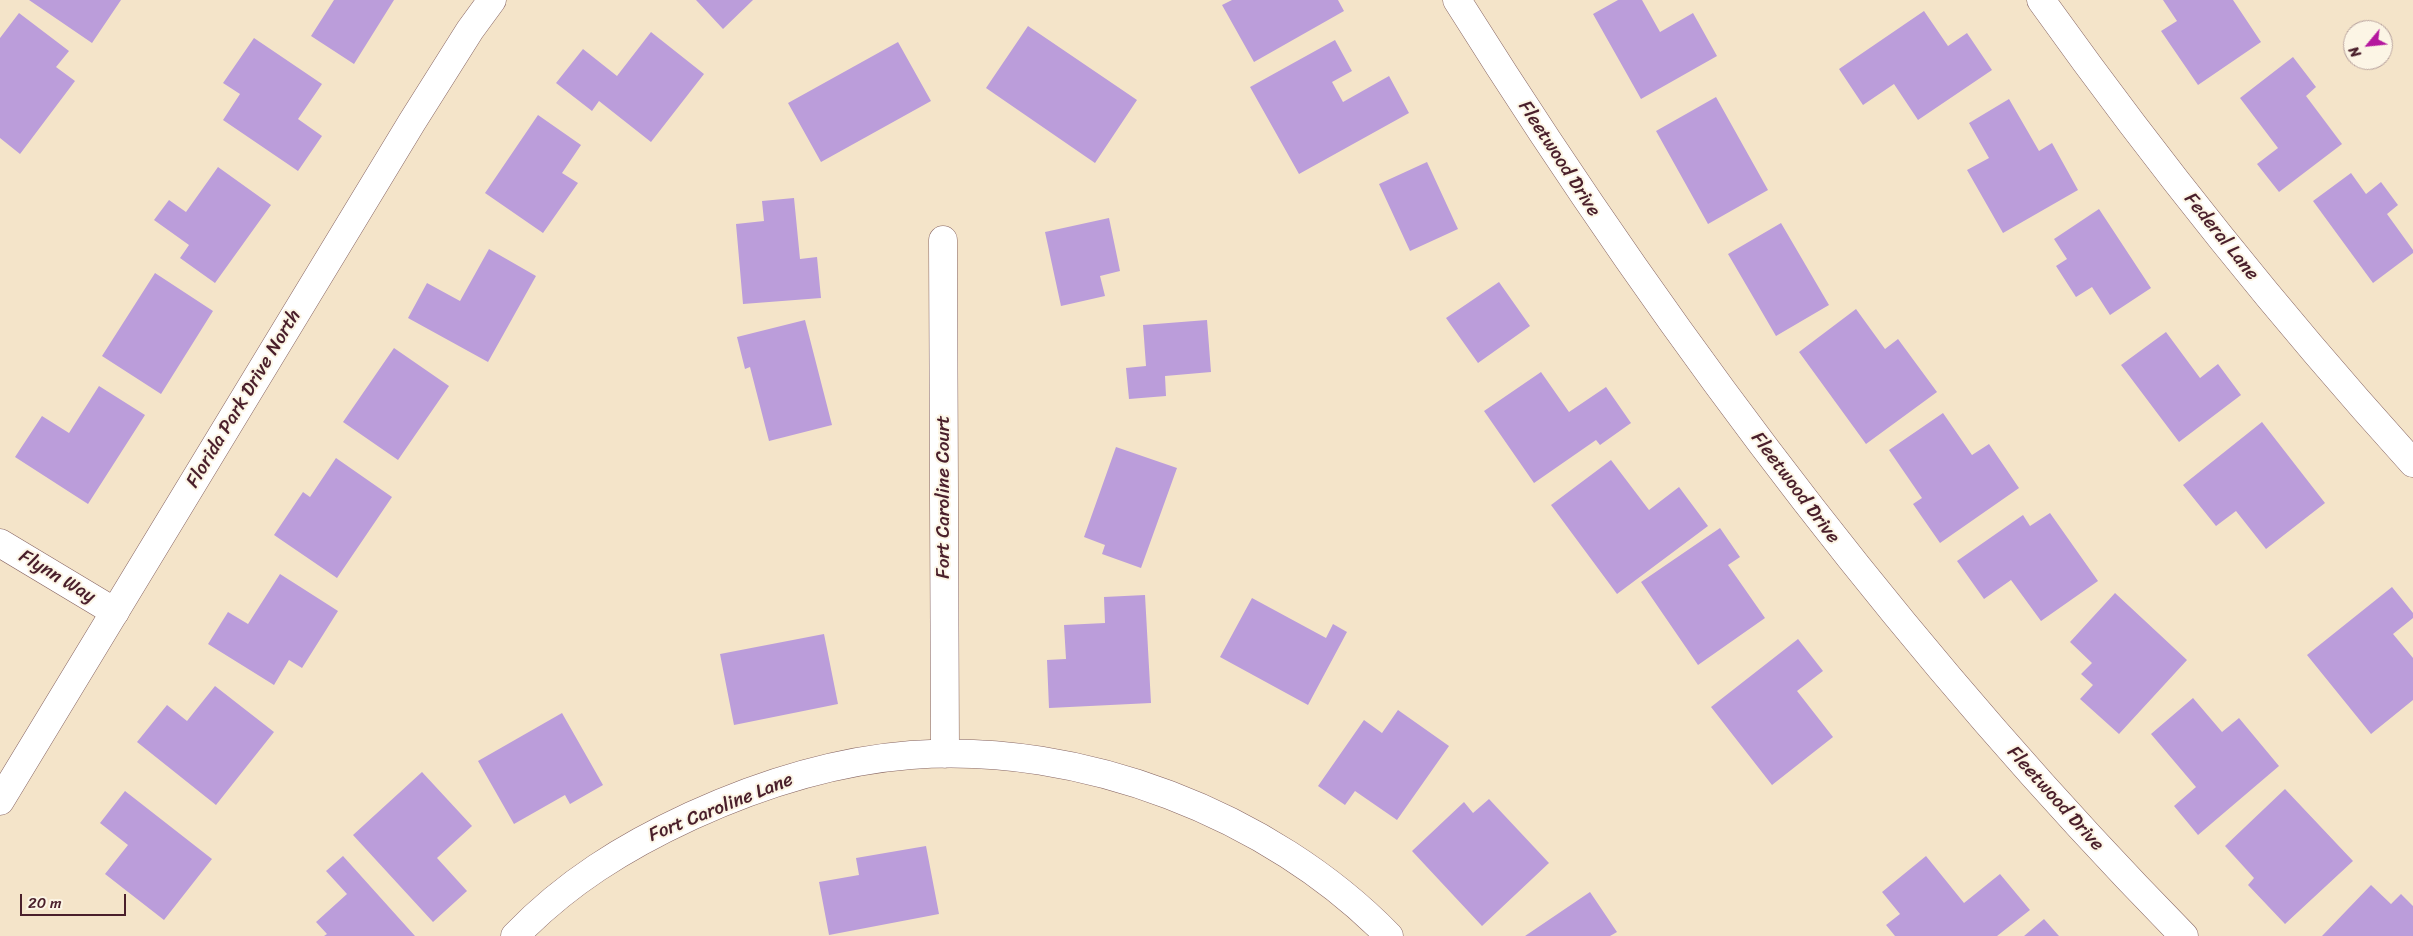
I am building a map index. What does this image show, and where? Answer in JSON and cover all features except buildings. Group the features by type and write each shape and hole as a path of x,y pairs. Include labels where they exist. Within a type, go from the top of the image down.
{"street":[{"name":"Florida Park Drive North","path":"0,801 412,122 470,30 492,0"},
{"name":"Fleetwood Drive","path":"1457,0 1565,170 1641,280 1707,374 1836,542 1993,730 2088,836 2184,936"},
{"name":"Federal Lane","path":"2042,0 2168,170 2242,264 2413,463"},
{"name":"Fort Caroline Court","path":"943,240 945,754"},
{"name":"Flynn Way","path":"0,543 115,612"},
{"name":"Fort Caroline Lane","path":"515,936 552,900 597,866 630,846 703,811 788,778 825,768 884,758 945,754 1013,758 1081,768 1142,785 1170,796 1270,842 1333,888 1390,936"}]}
